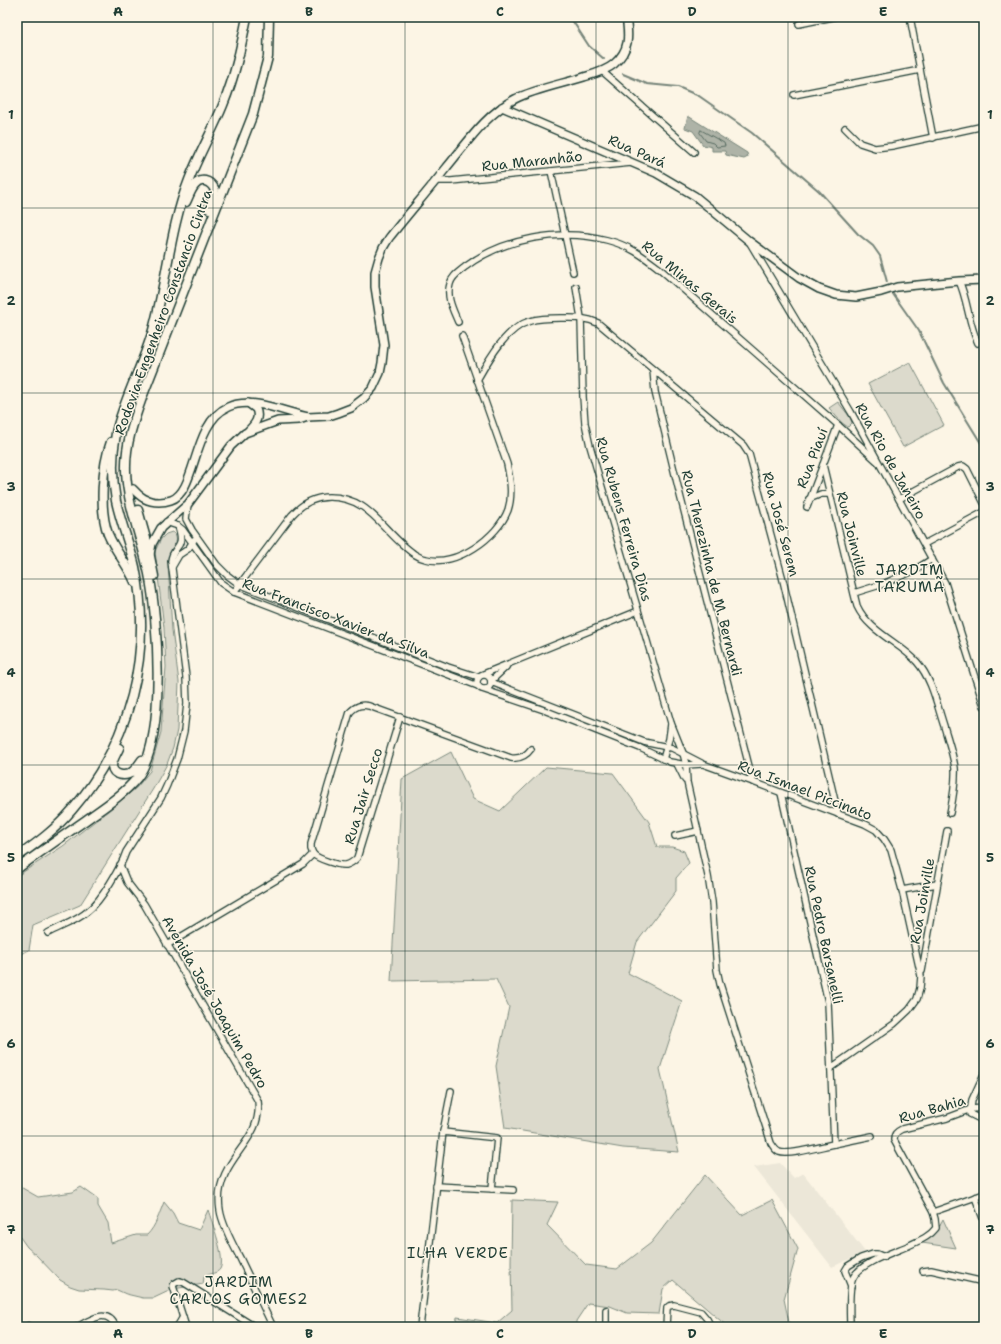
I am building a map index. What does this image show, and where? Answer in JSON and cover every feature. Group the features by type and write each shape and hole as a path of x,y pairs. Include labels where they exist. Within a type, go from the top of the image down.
{"main road":[{"name":"Rodovia Engenheiro Constancio Cintra","path":"17,857 41,841 72,811 95,781 113,749 128,708 137,677 141,645 139,592 134,564 116,501 113,452 123,409 147,350 158,313 174,226 181,203 192,172 223,106 235,73 247,17"},
{"name":"Rodovia Engenheiro Constancio Cintra","path":"17,869 123,793 138,776 151,746 156,699 157,645 152,594 145,558 130,499 126,470 128,441 131,429 167,332 253,114 268,57 269,17"},
{"path":"245,433 274,423 299,420 308,417 329,416 351,408 364,398 375,384 380,373 383,353 383,334 375,287 375,272 378,258 389,238 482,124 502,107 526,94 602,71 614,64 625,52 628,40 626,17"},
{"name":"Rua Pará","path":"502,107 656,173 696,196 749,241 799,278 820,289 836,295 856,297 897,287 984,280"},
{"path":"116,501 118,455 123,425 152,350 161,320 178,232 184,211 194,186 199,182 208,182 214,188 215,194 170,313 167,332"},
{"path":"118,429 108,450 103,476 102,489 105,523 108,533 133,577 144,605 146,621 144,662 134,709 112,765 114,771 121,775 130,774 138,766 146,746 150,722 159,630 160,616 150,555 131,479 133,437 151,384 159,354"},
{"path":"133,489 139,496 148,501 158,502 172,500 177,496 183,490 188,479 205,430 219,412 229,406 241,403 260,404 308,417"},
{"path":"150,555 152,544 166,522 188,504 231,446 257,421 258,417 256,409 248,403"}],"street":[{"path":"799,24 833,17"},
{"path":"910,17 933,138"},
{"path":"794,95 920,70"},
{"path":"602,71 694,152"},
{"path":"845,128 860,143 876,148 933,138 984,126"},
{"name":"Rua Maranhão","path":"436,181 451,181 632,163"},
{"path":"551,171 573,272"},
{"name":"Rua Minas Gerais","path":"458,322 449,299 450,283 454,276 475,260 497,248 537,237 565,235 606,240 622,244 638,252 660,269 877,461"},
{"name":"Rua Rio de Janeiro","path":"749,241 850,412 932,559 944,584 984,706"},
{"path":"958,281 963,291 973,330 978,343"},
{"name":"Rua Rubens Ferreira Dias","path":"576,287 581,318 585,423 590,446 671,723 676,732 686,765"},
{"name":"Rua José Serem","path":"477,380 489,358 510,334 522,324 542,318 590,319 598,323 743,445 749,454 782,576 838,814"},
{"path":"234,592 295,512 306,503 315,499 339,497 350,500 367,509 414,555 427,560 443,561 459,556 472,550 489,536 503,520 508,509 511,495 508,464 462,336"},
{"name":"Rua Therezinha de M. Bernardi","path":"653,370 655,392 676,481 753,782"},
{"name":"Rua Piauí","path":"807,507 838,425"},
{"name":"Rua Joinville","path":"823,465 857,606 861,615 872,626 917,662 925,673 933,691 953,756 955,769 955,789 950,813"},
{"path":"899,499 958,467 963,466 967,469 984,503"},
{"name":"Rua Piauí","path":"809,500 821,494 830,494"},
{"name":"Rua Francisco Xavier da Silva","path":"188,504 186,519 195,535 217,565 239,584 448,667 480,676"},
{"path":"924,544 984,512"},
{"path":"48,933 88,911 96,903 120,865 126,852 161,798 177,758 184,731 186,677 171,558 181,543 182,538 178,526 166,522"},
{"name":"Rua Francisco Xavier da Silva","path":"178,526 183,530 221,583 234,592 480,687 544,710 663,759 677,764 686,765"},
{"path":"172,567 179,555 188,550 195,535"},
{"path":"188,550 201,554"},
{"path":"854,593 883,584 907,574 932,559"},
{"path":"507,665 487,688 480,687 476,681 480,676 638,611"},
{"path":"480,676 487,675 491,682 644,742 672,748 683,753"},
{"path":"502,695 505,687"},
{"path":"167,945 303,864 313,854 311,844 350,712 357,707 365,705 511,758 524,756 531,749"},
{"name":"Rua Jair Secco","path":"313,854 318,858 342,865 350,863 357,858 400,717"},
{"path":"663,759 670,735 671,723"},
{"name":"Rua Ismael Piccinato","path":"683,753 703,764 865,824 876,830 891,850 902,890 921,976 920,988 916,999 909,1010 894,1024 831,1068"},
{"path":"677,764 687,782"},
{"name":"Rua Ismael Piccinato","path":"686,765 703,764"},
{"path":"686,765 687,782 708,876 712,902 717,970 720,984 771,1143 779,1152 787,1153 872,1136"},
{"name":"Rua Pedro Barsanelli","path":"781,793 828,1002 834,1144"},
{"path":"675,836 698,831"},
{"name":"Rua Joinville","path":"921,976 947,831"},
{"name":"Avenida José Joaquim Pedro","path":"120,865 127,882 144,904 258,1101 256,1126 229,1168 221,1186 219,1199 220,1212 232,1243 273,1327"},
{"path":"902,890 937,884"},
{"path":"984,1074 973,1096 970,1114 984,1121"},
{"path":"420,1327 443,1132 451,1091"},
{"path":"973,1096 977,1105 983,1109"},
{"name":"Rua Bahia","path":"933,1212 894,1140 894,1135 902,1129 947,1118 971,1109 983,1109"},
{"path":"443,1132 497,1138 492,1190"},
{"path":"436,1186 513,1190"},
{"path":"850,1327 851,1286 853,1279 858,1272 884,1256 932,1233 936,1228 933,1212 984,1194"},
{"path":"975,1197 984,1221"},
{"path":"851,1286 845,1271 848,1266 861,1258 873,1254 884,1256"},
{"path":"924,1271 931,1270 984,1282"},
{"path":"186,1327 173,1286 176,1282 183,1282 255,1327"},
{"path":"666,1327 667,1308 674,1305 701,1312 711,1327"},
{"path":"606,1310 606,1327"},
{"path":"77,1327 94,1317 101,1316 112,1320 116,1327"},
{"path":"177,1327 183,1317"}],"shaded area":[{"path":"910,362 944,425 903,447 868,384"},
{"path":"838,402 850,417 852,423 848,427 842,423 829,408"},
{"path":"172,532 175,534 176,542 170,554 168,564 172,630 179,682 177,730 173,748 167,764 153,789 80,905 33,925 29,950 17,956 17,876 63,846 117,804 137,787 150,771 161,732 166,667 164,628 155,551 161,539 166,534"},
{"path":"451,752 473,799 500,811 546,767 613,773 649,822 657,847 672,847 684,851 689,863 676,878 676,891 637,942 628,973 682,1001 660,1069 679,1152 623,1148 505,1128 496,1066 509,1007 496,979 391,981 402,779"},
{"path":"780,1163 794,1178 803,1173 865,1252 832,1267 754,1167"},
{"path":"705,1175 742,1215 772,1200 798,1249 784,1299 790,1327 728,1327 673,1280 663,1289 659,1314 627,1313 610,1306 588,1303 576,1321 576,1327 456,1327 457,1317 497,1323 512,1310 512,1200 558,1202 547,1225 586,1265 617,1269 651,1243"},
{"path":"17,1185 38,1197 73,1192 81,1187 98,1199 98,1206 108,1223 111,1243 136,1235 147,1235 155,1224 164,1202 173,1213 178,1223 199,1230 208,1210 220,1249 220,1269 217,1272 204,1277 203,1284 173,1289 154,1298 143,1298 117,1290 79,1289 70,1286 60,1280 27,1247 17,1233"},
{"path":"943,1219 956,1248 922,1243 936,1232"}],"water":[{"path":"688,116 747,153 748,157 744,159 726,155 725,151 712,151 712,147 703,145 693,131 685,128"}],"waterway":[{"path":"570,17 589,46 604,59"},
{"path":"623,74 647,84 678,87 699,96 752,133 819,191 858,234 873,246 880,256 887,282"},
{"path":"893,294 919,331 944,383 984,448"}],"district":[{"name":"JARDIM TARUMÃ","path":"910,578"},
{"name":"ILHA VERDE","path":"458,1253"},
{"name":"JARDIM CARLOS GOMES2","path":"239,1290"}]}
